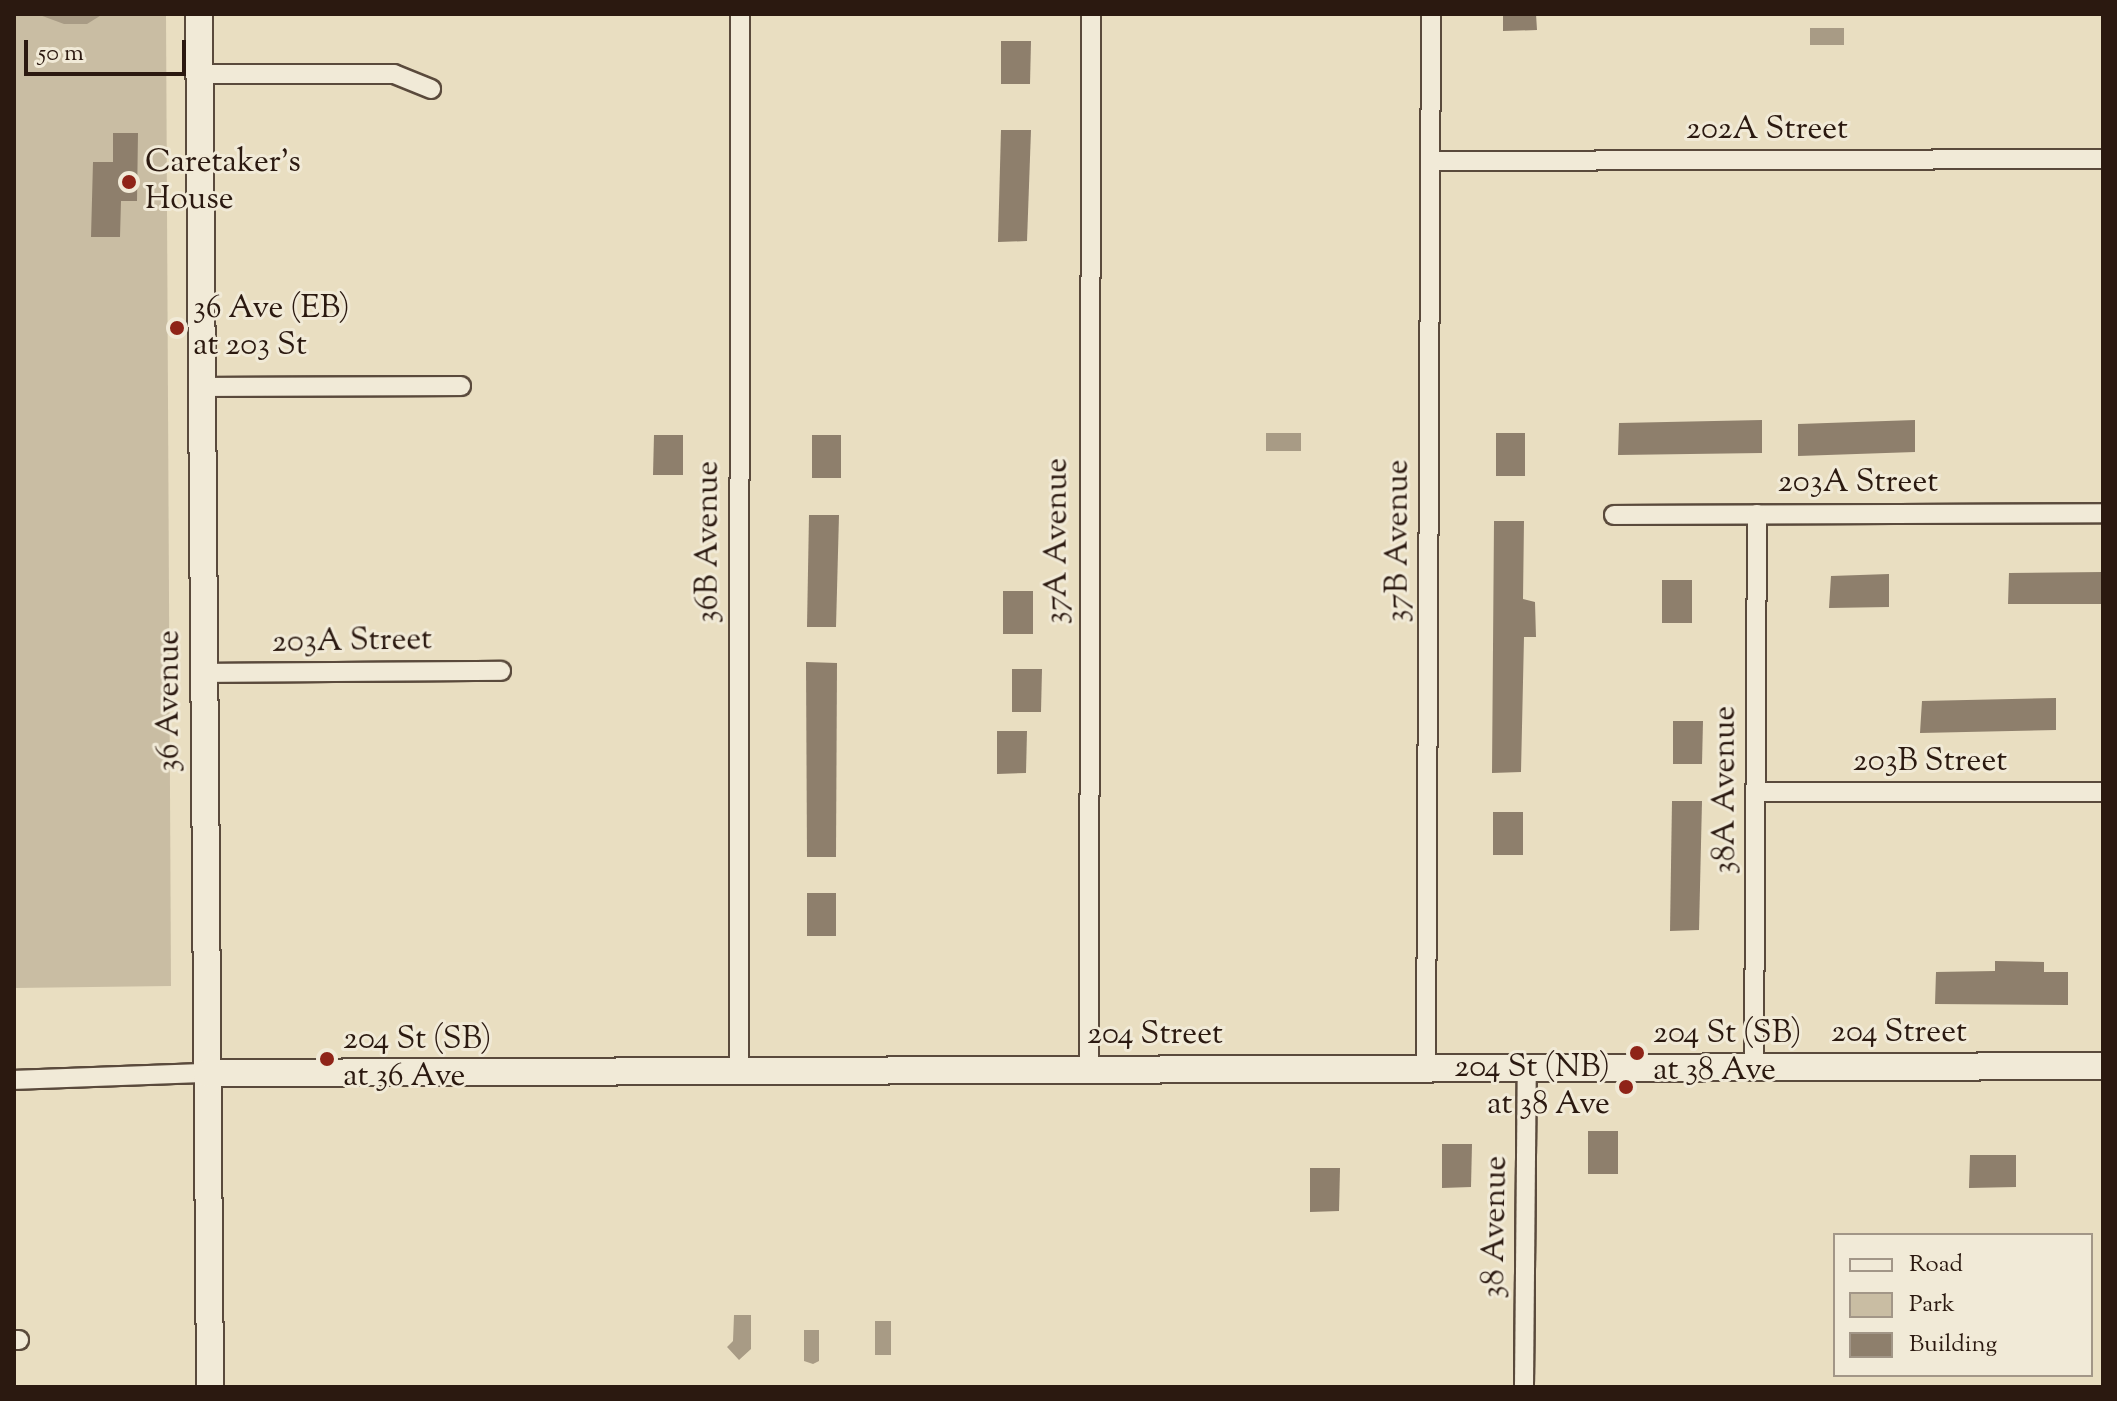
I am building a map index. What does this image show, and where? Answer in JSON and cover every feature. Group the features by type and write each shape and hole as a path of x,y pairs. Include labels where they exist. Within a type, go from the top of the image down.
{"street":[{"name":"36 Avenue","path":"199,14 210,1387"},
{"name":"36B Avenue","path":"739,1070 740,14"},
{"name":"37A Avenue","path":"1089,1069 1091,14"},
{"name":"37B Avenue","path":"1426,1068 1431,14"},
{"path":"199,74 394,74 431,89"},
{"name":"202A Street","path":"1431,161 2103,159"},
{"path":"201,387 461,386"},
{"name":"203A Street","path":"1614,515 2103,513"},
{"name":"38A Avenue","path":"1754,1067 1757,514"},
{"name":"203A Street","path":"203,673 501,671"},
{"name":"203B Street","path":"1756,792 2103,792"},
{"name":"204 Street","path":"207,1073 2103,1066"},
{"name":"38 Avenue","path":"1524,1387 1527,1068"},
{"path":"14,1080 207,1073"}],"green space":[{"path":"14,14 166,14 171,986 14,988"}],"shaded area":[{"path":"37,14 103,14 87,24 64,24"},
{"path":"1810,28 1844,28 1844,45 1810,45"},
{"path":"1266,433 1301,433 1301,451 1266,451"},
{"path":"734,1315 751,1315 751,1349 739,1360 727,1347 733,1341"},
{"path":"875,1321 891,1321 891,1355 875,1355"},
{"path":"804,1330 819,1330 819,1361 813,1364 804,1361"}],"building":[{"path":"1503,14 1536,14 1537,30 1503,31"},
{"path":"1001,41 1031,41 1030,84 1001,84"},
{"path":"1001,130 1031,130 1027,241 998,242"},
{"path":"113,133 138,133 137,201 121,201 120,237 91,237 93,162 113,162"},
{"path":"1762,420 1762,453 1618,455 1619,423"},
{"path":"1915,420 1915,452 1798,456 1798,424"},
{"path":"1496,433 1525,433 1525,476 1496,476"},
{"path":"654,435 683,435 683,475 653,475"},
{"path":"812,435 841,435 841,478 812,478"},
{"path":"809,515 839,515 836,627 807,627"},
{"path":"1494,521 1524,521 1523,599 1535,602 1536,637 1524,637 1521,772 1492,773"},
{"path":"2103,572 2103,604 2008,604 2009,573"},
{"path":"1889,574 1889,607 1829,608 1831,576"},
{"path":"1662,580 1692,580 1692,623 1662,623"},
{"path":"1003,591 1033,591 1033,634 1003,634"},
{"path":"806,662 837,663 836,857 807,857"},
{"path":"1012,669 1042,669 1041,712 1012,712"},
{"path":"2056,698 2056,730 1920,733 1922,701"},
{"path":"1673,721 1703,721 1702,764 1673,764"},
{"path":"997,731 1027,731 1026,773 997,774"},
{"path":"1672,801 1702,801 1699,930 1670,931"},
{"path":"1493,812 1523,812 1523,855 1493,855"},
{"path":"807,893 836,893 836,936 807,936"},
{"path":"1995,961 2044,962 2044,972 2068,972 2068,1005 1935,1004 1936,972 1995,971"},
{"path":"1588,1131 1618,1131 1618,1174 1588,1174"},
{"path":"1442,1144 1472,1144 1471,1187 1442,1188"},
{"path":"1970,1155 2016,1155 2016,1187 1969,1188"},
{"path":"1310,1168 1340,1168 1339,1211 1310,1212"}],"place":[{"name":"Caretaker's House","path":"129,182"},
{"name":"36 Ave (EB) at 203 St","path":"177,328"},
{"name":"204 St (SB) at 38 Ave","path":"1637,1053"},
{"name":"204 St (SB) at 36 Ave","path":"327,1059"},
{"name":"204 St (NB) at 38 Ave","path":"1626,1087"}]}
